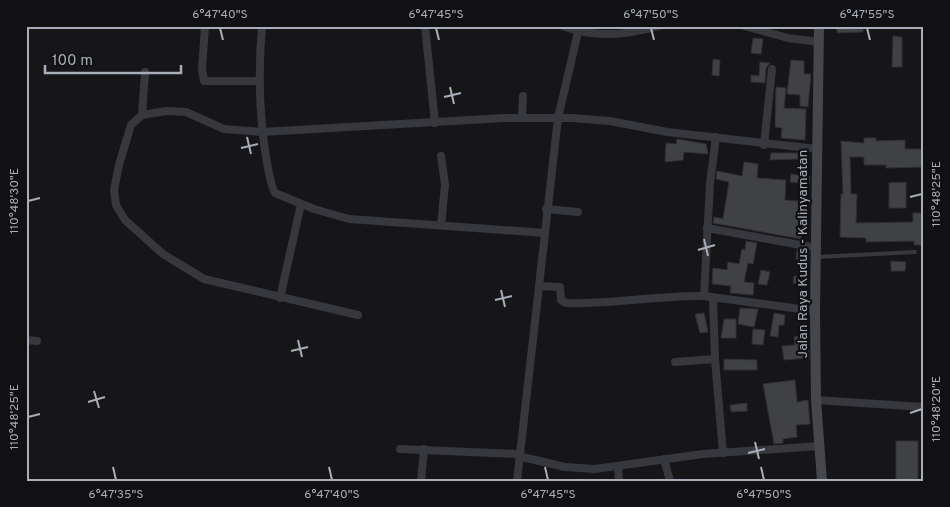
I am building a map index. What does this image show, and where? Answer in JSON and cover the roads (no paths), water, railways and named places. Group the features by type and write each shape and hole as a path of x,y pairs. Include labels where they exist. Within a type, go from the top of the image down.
{"main road":[{"name":"Jalan Raya Kudus - Kalinyamatan","path":"820,26 816,149 816,400 822,481"}],"street":[{"path":"205,26 202,69 204,81 259,81"},
{"path":"262,26 259,81 262,132 273,190 278,194 301,204 349,219 545,233"},
{"path":"425,26 436,123"},
{"path":"563,26 578,32 614,34 659,26"},
{"path":"744,26 788,38 819,42"},
{"path":"516,481 558,118 578,32"},
{"path":"764,145 772,69"},
{"path":"142,115 145,72"},
{"path":"522,117 523,96"},
{"path":"358,315 280,298 204,278 163,254 125,220 116,205 114,190 131,125 142,115 166,111 186,112 224,129 262,132 522,117 558,118 610,121 667,132 716,137 764,145 816,149"},
{"path":"704,296 710,183 716,137"},
{"path":"441,156 445,185 441,225"},
{"path":"280,298 301,204"},
{"path":"546,209 578,212"},
{"path":"707,228 817,252"},
{"path":"539,286 560,287 561,300 566,303 611,303 662,296 704,296 712,299 816,311"},
{"path":"712,299 714,359 723,452"},
{"path":"26,340 38,341"},
{"path":"675,362 714,359"},
{"path":"816,400 924,407"},
{"path":"400,449 518,455 576,469 618,466 723,452 819,446"},
{"path":"421,481 424,449"},
{"path":"664,459 670,481"},
{"path":"618,466 619,481"}],"lane":[{"path":"817,252 915,252"}]}
